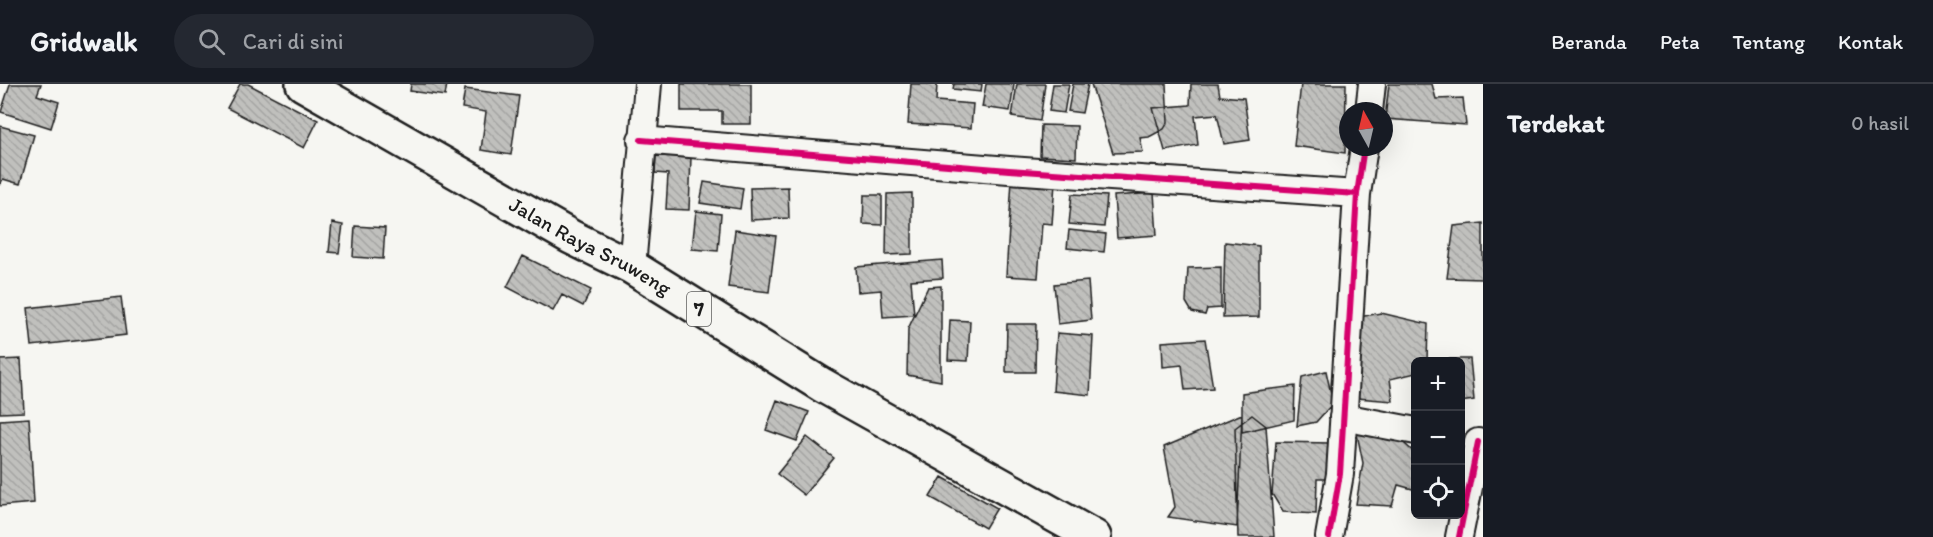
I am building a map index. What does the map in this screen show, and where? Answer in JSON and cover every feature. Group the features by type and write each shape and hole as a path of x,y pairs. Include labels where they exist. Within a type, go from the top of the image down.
{"highway":[{"name":"Jalan Raya Sruweng","path":"303,84 571,237 632,267 822,385 1094,537"}],"street":[{"path":"632,267 641,140 648,84"},
{"path":"1370,102 1372,84"},
{"path":"641,140 1009,170 1357,194"},
{"path":"1329,537 1340,474 1357,194 1363,156"},
{"path":"1343,417 1411,430"},
{"path":"1459,537 1474,441"}],"building":[{"path":"10,84 41,84 37,95 59,102 51,128 1,112"},
{"path":"240,84 248,84 318,120 304,148 227,108"},
{"path":"411,84 447,84 445,96 410,91"},
{"path":"681,84 751,84 751,124 722,124 722,111 681,111"},
{"path":"911,84 937,84 936,101 973,104 971,128 908,124"},
{"path":"954,84 982,84 981,92 953,89"},
{"path":"986,84 1014,84 1010,111 982,107"},
{"path":"1017,84 1045,84 1040,121 1012,117"},
{"path":"1053,84 1069,84 1064,113 1049,111"},
{"path":"1073,84 1088,84 1082,113 1068,111"},
{"path":"1091,84 1166,84 1168,122 1164,129 1149,137 1140,138 1143,152 1113,153"},
{"path":"1191,84 1218,84 1220,96 1244,98 1250,140 1224,144 1217,114 1195,116 1198,145 1165,151 1153,108 1190,105"},
{"path":"1301,84 1346,84 1346,102 1339,102 1339,152 1294,146"},
{"path":"1389,84 1432,84 1436,99 1463,98 1466,125 1393,120 1393,102 1387,102"},
{"path":"465,89 519,96 511,155 481,150 486,112 462,108"},
{"path":"1041,125 1077,126 1076,158 1040,156"},
{"path":"0,126 34,135 20,184 3,179 0,185"},
{"path":"656,156 691,157 689,210 666,209 668,174 655,173"},
{"path":"1012,180 1055,183 1052,224 1042,223 1038,278 1006,276"},
{"path":"704,182 743,188 740,209 700,203"},
{"path":"788,187 789,218 751,220 750,188"},
{"path":"912,193 912,254 886,255 887,194"},
{"path":"1154,193 1157,235 1117,238 1114,196"},
{"path":"1072,194 1107,196 1104,227 1069,224"},
{"path":"864,195 882,195 882,225 863,224"},
{"path":"696,211 721,214 718,251 692,249"},
{"path":"332,223 343,225 339,253 329,252"},
{"path":"1483,223 1483,279 1447,278 1454,226"},
{"path":"355,226 385,228 383,259 353,257"},
{"path":"735,230 776,236 769,292 728,287"},
{"path":"1069,230 1106,234 1104,252 1067,248"},
{"path":"1225,242 1259,246 1259,317 1223,318"},
{"path":"523,256 591,290 583,306 562,295 553,311 507,287"},
{"path":"942,260 943,278 911,280 914,315 883,317 881,290 858,292 856,267"},
{"path":"1221,267 1221,308 1207,309 1205,315 1192,312 1186,302 1188,268"},
{"path":"1088,281 1091,320 1058,324 1054,284"},
{"path":"941,286 941,381 907,375 908,329 928,287"},
{"path":"121,297 126,335 32,346 28,308"},
{"path":"1381,313 1428,324 1427,357 1411,357 1411,374 1390,379 1393,401 1357,398 1353,318"},
{"path":"950,320 970,321 968,361 948,360"},
{"path":"1007,324 1036,324 1035,372 1006,372"},
{"path":"1057,333 1093,336 1090,395 1053,391"},
{"path":"1205,339 1213,388 1185,390 1182,365 1163,367 1162,342"},
{"path":"21,359 24,412 0,413 0,360"},
{"path":"1465,359 1470,359 1474,400 1465,401"},
{"path":"1326,371 1333,403 1316,422 1297,426 1302,377"},
{"path":"1295,386 1294,420 1242,432 1242,393"},
{"path":"777,400 809,412 797,441 766,430"},
{"path":"1242,414 1237,527 1168,517 1175,507 1164,447"},
{"path":"1252,415 1266,426 1274,537 1238,537 1235,428"},
{"path":"29,418 34,503 0,506 0,420"},
{"path":"1356,429 1396,436 1411,450 1411,489 1398,485 1392,506 1356,504 1363,463"},
{"path":"807,437 834,458 804,495 777,474"},
{"path":"1276,442 1330,443 1335,479 1317,479 1316,514 1283,512 1272,494"},
{"path":"942,477 997,508 985,528 930,497"}],"cycle path":[{"path":"641,140 1009,170 1357,194"},
{"path":"1329,537 1340,474 1357,194 1363,156"},
{"path":"1459,537 1478,442"}]}
